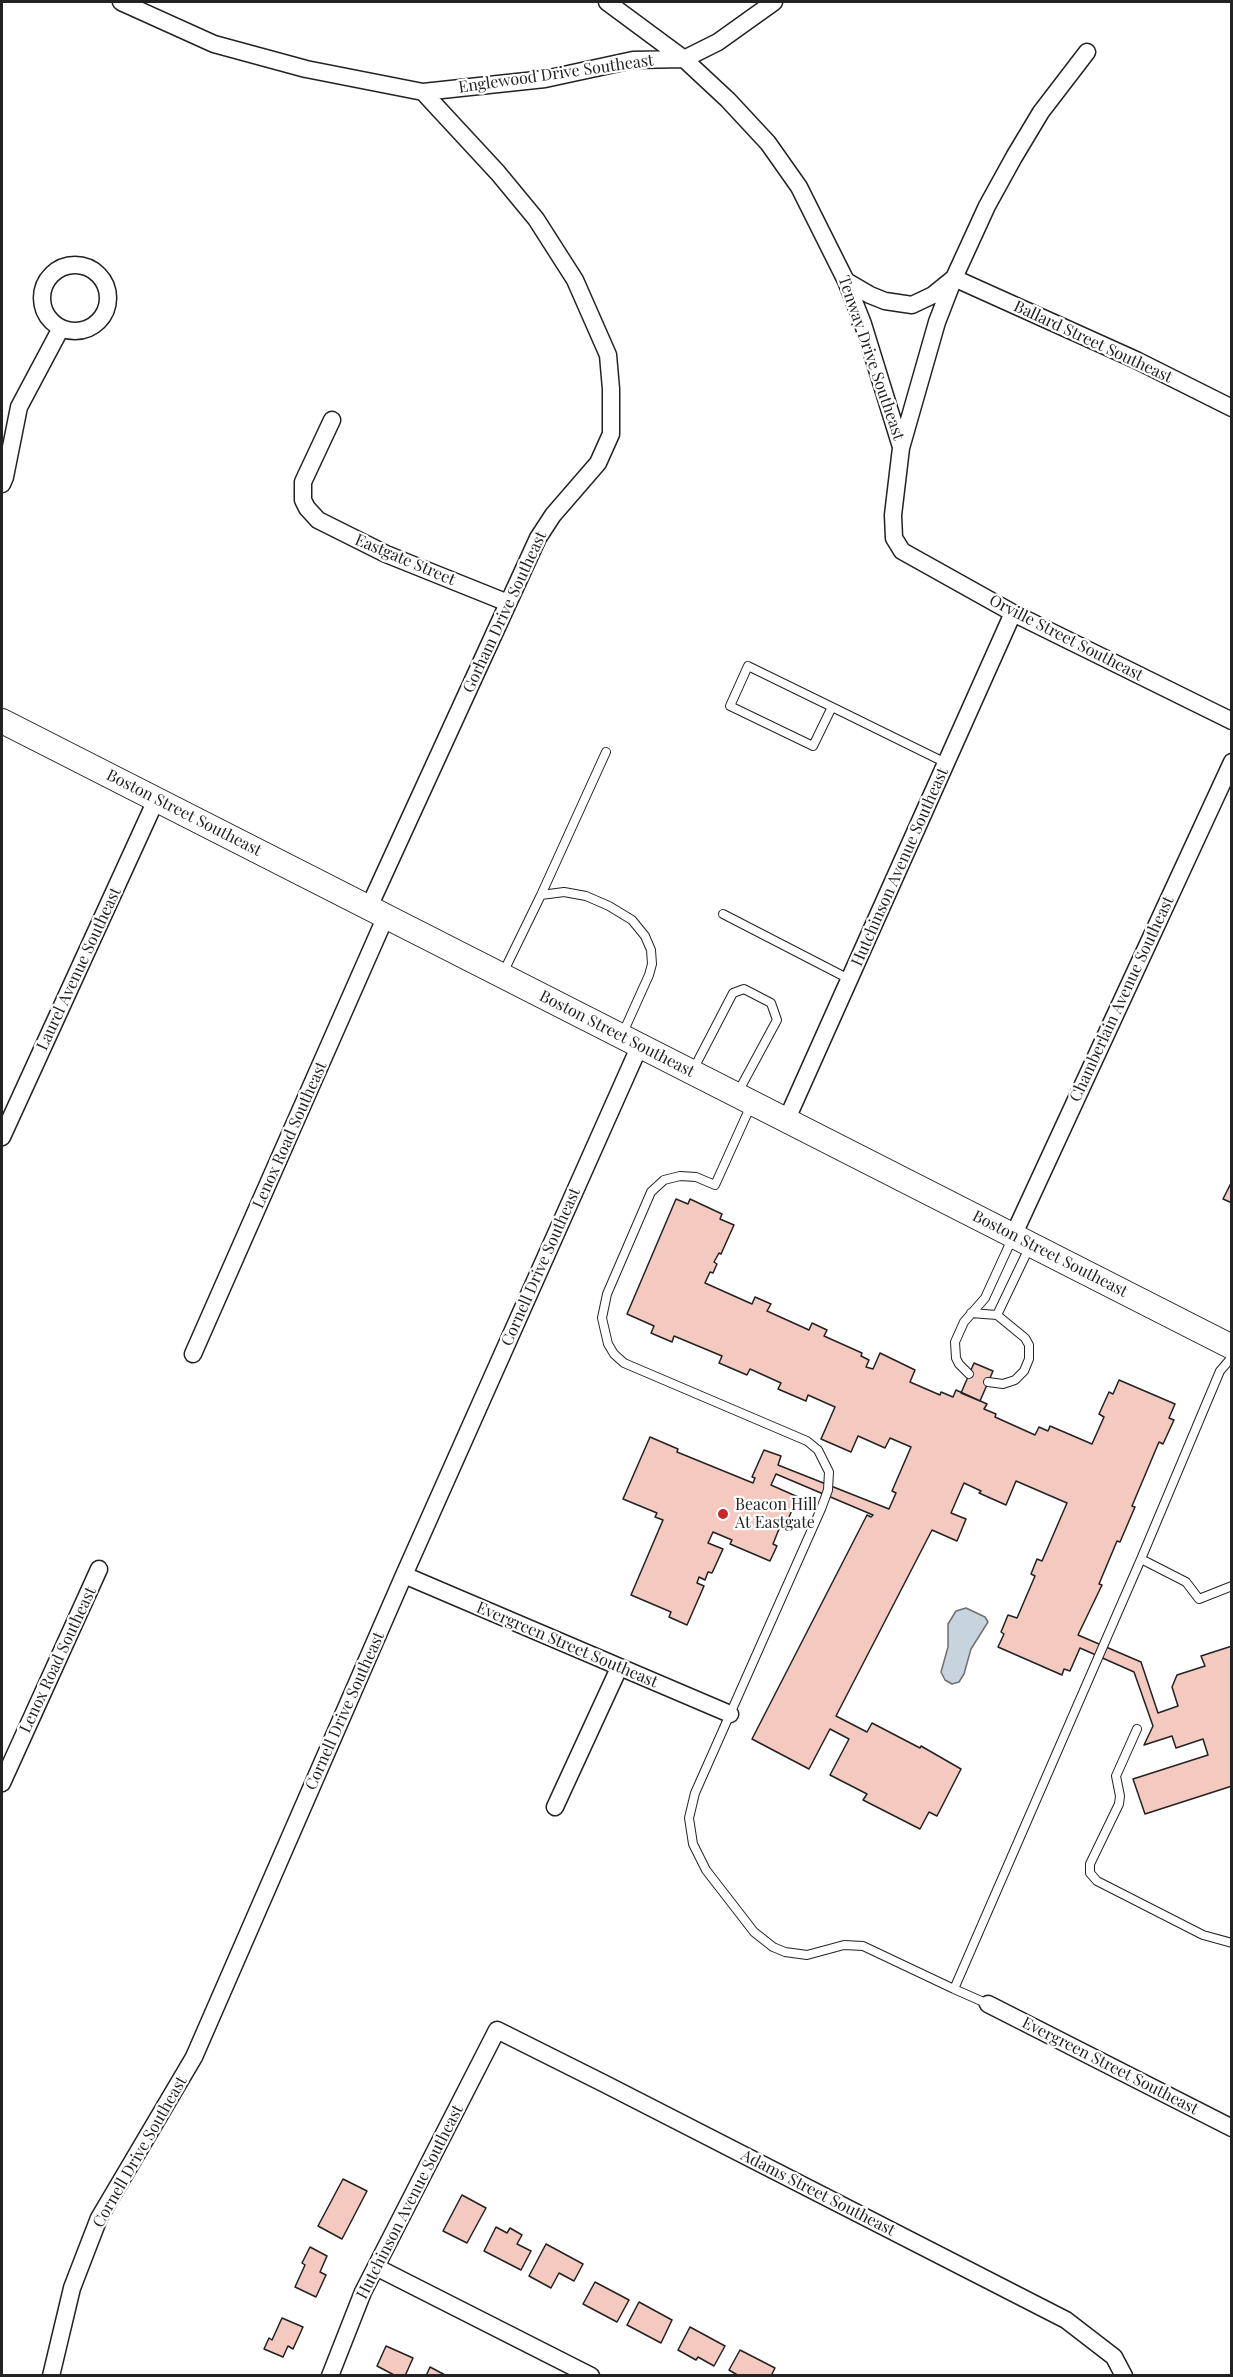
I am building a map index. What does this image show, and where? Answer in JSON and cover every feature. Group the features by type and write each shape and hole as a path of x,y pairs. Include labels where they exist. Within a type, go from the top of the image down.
{"street":[{"name":"Englewood Drive Southeast","path":"121,2 214,44 306,69 423,92 545,79 633,60 684,59 718,42 774,2"},
{"name":"Tenway Drive Southeast","path":"607,2 684,59 750,123 799,187 846,280 874,358 902,448"},
{"path":"902,448 913,400 937,322 954,278 987,206 1041,112 1087,52"},
{"name":"Gorham Drive Southeast","path":"378,912 537,538 553,515 598,463 611,434 612,389 608,355 575,280 536,219 498,173 423,92"},
{"path":"80,265 96,272 106,285 108,302 103,317 90,328 74,332 61,328 52,321 43,307 45,283 50,276 64,267 80,265"},
{"path":"846,280 870,295 885,301 912,304 933,295 954,278"},
{"name":"Ballard Street Southeast","path":"954,278 1136,360 1232,408"},
{"path":"2,484 19,407 61,328"},
{"name":"Eastgate Street","path":"332,420 303,483 303,500 318,520 386,554 508,603"},
{"name":"Orville Street Southeast","path":"902,448 892,528 894,538 902,551 1013,613 1232,721"},
{"name":"Hutchinson Avenue Southeast","path":"786,1120 1013,613"},
{"name":"Boston Street Southeast","path":"2,721 1232,1347"},
{"name":"Chamberlain Avenue Southeast","path":"1022,1240 1232,762"},
{"name":"Laurel Avenue Southeast","path":"2,1137 156,800"},
{"name":"Lenox Road Southeast","path":"193,1354 378,912"},
{"name":"Cornell Drive Southeast","path":"51,2376 72,2288 99,2218 194,2058 404,1575 631,1040"},
{"name":"Lenox Road Southeast","path":"2,1783 99,1569"},
{"name":"Evergreen Street Southeast","path":"404,1575 730,1714"},
{"path":"555,1807 619,1668"},
{"name":"Evergreen Street Southeast","path":"988,2004 1232,2128"},
{"name":"Hutchinson Avenue Southeast","path":"330,2376 363,2292 496,2030"},
{"name":"Adams Street Southeast","path":"496,2030 1066,2320 1114,2357 1124,2376"},
{"path":"376,2267 591,2376"}],"lane":[{"path":"832,707 813,746 730,706 748,666 832,707 946,763"},
{"path":"502,975 606,752"},
{"path":"541,895 564,892 586,896 632,920 645,936 651,950 652,964 631,1040"},
{"path":"723,914 849,979"},
{"path":"692,1072 733,993 744,989 771,1003 777,1020 744,1099 715,1185 696,1177 680,1176 664,1179 651,1192 607,1294 602,1318 608,1344 614,1354 624,1363 807,1441 818,1450 827,1466 829,1480 821,1509 695,1793 690,1810 689,1826 693,1844 700,1860 754,1932 779,1950 811,1955 844,1945 868,1948 988,2004"},
{"path":"969,1374 959,1364 955,1350 958,1334 971,1313 985,1298 1022,1240"},
{"path":"998,1315 1022,1240"},
{"path":"971,1313 998,1315 1025,1338 1029,1345 1029,1359 1024,1371 1015,1380 1003,1384 988,1382"},
{"path":"954,1989 1220,1371 1232,1357"},
{"path":"1141,1559 1186,1582 1199,1599 1232,1586"},
{"path":"1137,1729 1116,1776 1120,1796 1119,1804 1090,1864 1090,1873 1097,1881 1203,1935 1232,1943"}],"shaded area":[{"path":"966,1608 985,1617 988,1622 971,1649 964,1674 959,1682 952,1684 945,1680 941,1672 948,1647 948,1624 956,1611"}],"building":[{"path":"1232,1181 1232,1203 1223,1199"},
{"name":"Beacon Hill At Eastgate","path":"676,1199 688,1204 690,1199 722,1214 720,1219 734,1225 721,1254 719,1253 714,1262 717,1264 713,1273 710,1272 705,1283 752,1304 755,1297 771,1304 767,1311 809,1330 812,1323 827,1330 824,1336 862,1353 861,1356 869,1360 866,1367 873,1369 880,1353 915,1370 910,1382 940,1395 941,1392 953,1397 956,1390 987,1404 984,1409 996,1414 995,1417 1035,1435 1039,1427 1048,1431 1050,1426 1092,1444 1104,1417 1099,1414 1109,1392 1113,1394 1119,1380 1175,1404 1169,1418 1174,1420 1163,1444 1159,1442 1132,1506 1135,1507 1120,1542 1117,1541 1099,1584 1102,1585 1078,1635 1141,1662 1158,1713 1178,1706 1172,1687 1177,1675 1205,1666 1201,1656 1232,1646 1232,1786 1145,1814 1133,1779 1208,1755 1203,1739 1176,1748 1172,1736 1144,1745 1153,1726 1134,1672 1080,1648 1070,1671 1064,1669 1062,1675 998,1647 1004,1634 1001,1632 1008,1615 1017,1618 1035,1576 1031,1574 1037,1559 1042,1561 1067,1503 1016,1481 1006,1505 979,1493 981,1491 964,1483 951,1513 966,1519 957,1541 932,1530 836,1716 867,1732 872,1723 920,1748 921,1746 961,1769 937,1816 929,1812 920,1829 863,1800 867,1794 830,1775 849,1739 830,1729 809,1769 752,1739 867,1515 871,1517 873,1515 776,1474 771,1485 798,1497 785,1526 781,1524 773,1544 777,1546 770,1561 730,1544 732,1540 713,1532 708,1543 723,1549 712,1573 708,1572 705,1580 699,1577 697,1583 704,1586 687,1625 669,1617 671,1612 631,1595 663,1520 655,1517 657,1513 623,1499 650,1437 678,1449 677,1452 753,1483 755,1478 752,1477 764,1450 781,1456 778,1465 889,1509 896,1493 892,1491 911,1447 890,1438 885,1448 858,1436 851,1452 821,1439 835,1407 808,1395 806,1401 778,1389 781,1383 750,1369 747,1375 719,1363 722,1356 674,1336 672,1342 651,1333 654,1326 627,1314"},
{"path":"974,1363 993,1371 980,1401 961,1393"},
{"path":"343,2179 367,2191 342,2239 318,2226"},
{"path":"462,2195 486,2208 467,2243 443,2231"},
{"path":"496,2227 507,2233 510,2228 522,2235 517,2244 531,2251 521,2270 484,2251"},
{"path":"546,2244 583,2264 574,2281 559,2273 551,2288 529,2276"},
{"path":"310,2247 327,2256 320,2272 326,2275 316,2297 295,2287 305,2265 302,2263"},
{"path":"595,2282 629,2300 617,2322 583,2304"},
{"path":"639,2302 672,2320 661,2343 627,2325"},
{"path":"282,2318 303,2327 293,2349 288,2346 283,2357 264,2349 269,2338 272,2340"},
{"path":"690,2327 725,2346 714,2366 698,2357 696,2360 678,2350"},
{"path":"386,2346 413,2358 405,2376 396,2376 377,2366"},
{"path":"740,2350 775,2368 771,2376 739,2376 729,2370"},
{"path":"430,2367 447,2376 426,2376"}],"place":[{"name":"Beacon Hill At Eastgate","path":"723,1514"}]}
